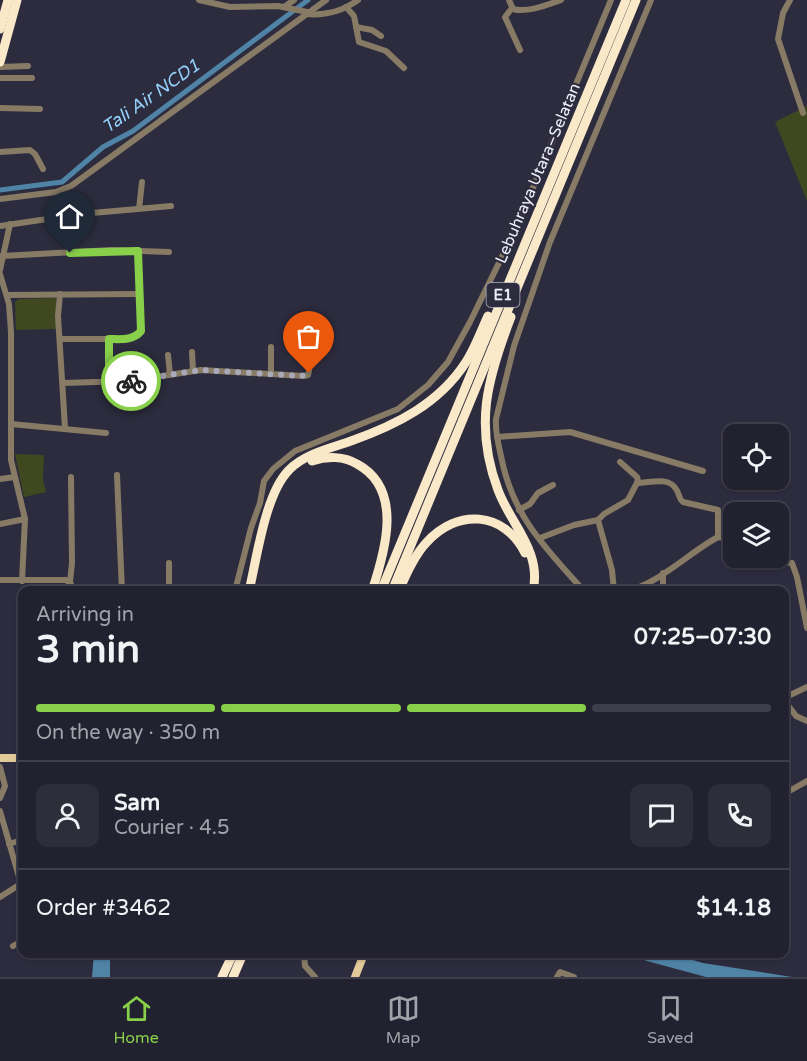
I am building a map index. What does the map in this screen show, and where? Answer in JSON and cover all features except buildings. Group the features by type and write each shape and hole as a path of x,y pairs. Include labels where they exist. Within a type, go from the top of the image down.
{"highway":[{"path":"0,29 8,0"},
{"path":"0,65 17,0"},
{"name":"Lebuhraya Utara–Selatan","path":"383,586 626,0"},
{"name":"Lebuhraya Utara–Selatan","path":"394,586 636,0"},
{"path":"250,586 273,495 289,470 304,459 402,420 440,392 466,361 504,283 510,278"},
{"path":"516,289 516,301 487,390 484,421 488,454 499,492 531,553 535,576 534,586"},
{"path":"256,586 278,495 289,476 315,460 332,458 349,460 366,469 378,483 382,492 387,512 386,536 374,586"},
{"path":"402,586 426,543 451,524 471,519 492,521 516,537 528,562 530,575 528,586"},
{"path":"222,977 231,958"},
{"path":"233,977 241,958"}],"main road":[{"path":"0,758 18,758"},
{"path":"355,977 362,958"}],"street":[{"path":"199,0 230,7 278,6 325,14 358,0"},
{"path":"286,8 294,0"},
{"path":"0,199 56,192 71,186 203,92 305,12 326,0"},
{"path":"509,0 515,10 561,0"},
{"path":"236,586 264,481 273,469 295,451 375,420 406,404 437,376 448,362 517,226 611,0"},
{"path":"579,586 531,530 519,510 506,481 495,422 514,346 550,242 651,0"},
{"path":"790,0 783,13 778,39 803,113"},
{"path":"346,7 353,14 359,42 386,51 404,68"},
{"path":"512,8 505,17 520,50"},
{"path":"356,27 372,30 381,36"},
{"path":"0,65 28,66"},
{"path":"0,78 32,78"},
{"path":"0,108 40,109"},
{"path":"0,152 30,150 35,154 43,169"},
{"path":"140,209 142,182"},
{"path":"0,226 81,214 171,206"},
{"path":"10,224 0,272 7,295 12,352 12,460 25,519 22,581"},
{"path":"2,256 111,250 168,252"},
{"path":"60,339 128,339 140,333 138,251"},
{"path":"60,294 65,428"},
{"path":"7,295 140,294"},
{"path":"109,339 109,382"},
{"path":"63,383 138,380 193,371 229,370 308,375 310,341"},
{"path":"271,347 271,374"},
{"path":"192,352 193,371"},
{"path":"168,355 170,375"},
{"path":"138,357 138,380"},
{"path":"11,424 106,433"},
{"path":"497,437 570,432 703,471"},
{"path":"540,538 574,525 598,520 628,500 638,483 637,477 620,462"},
{"path":"117,475 122,586"},
{"path":"0,480 15,477"},
{"path":"71,477 71,586"},
{"path":"638,483 666,481 676,488 683,502 718,510 718,537"},
{"path":"519,510 530,504 538,493 553,485"},
{"path":"0,524 25,519"},
{"path":"598,520 612,570 614,586"},
{"path":"640,586 718,537 723,538"},
{"path":"789,562 792,563 797,577 807,628"},
{"path":"169,563 169,586"},
{"path":"663,573 663,586"},
{"path":"0,580 66,580 70,582"},
{"path":"789,696 807,687"},
{"path":"789,706 796,716 807,721"},
{"path":"0,767 5,786 0,798"},
{"path":"789,791 807,781"},
{"path":"0,811 18,872"},
{"path":"9,844 18,841"},
{"path":"0,897 18,886"},
{"path":"13,946 18,943"},
{"path":"304,958 305,966 315,977"},
{"path":"556,977 560,972 574,977"}],"green space":[{"path":"807,106 807,201 775,122"},
{"path":"56,298 56,329 16,330 15,302 19,299"},
{"path":"15,454 44,455 43,479 46,492 24,497"}],"water":[{"path":"94,958 110,958 110,977 92,977"},
{"path":"640,958 686,958 703,963 792,977 706,977"}],"waterway":[{"name":"Tali Air NCD1","path":"0,190 62,182 103,147 133,131 308,0"}],"way so far":[{"path":"131,381 201,370 301,376 309,373"}],"route":[{"path":"70,253 138,251 141,331 138,335 128,339 109,339 109,382 131,381"}]}
